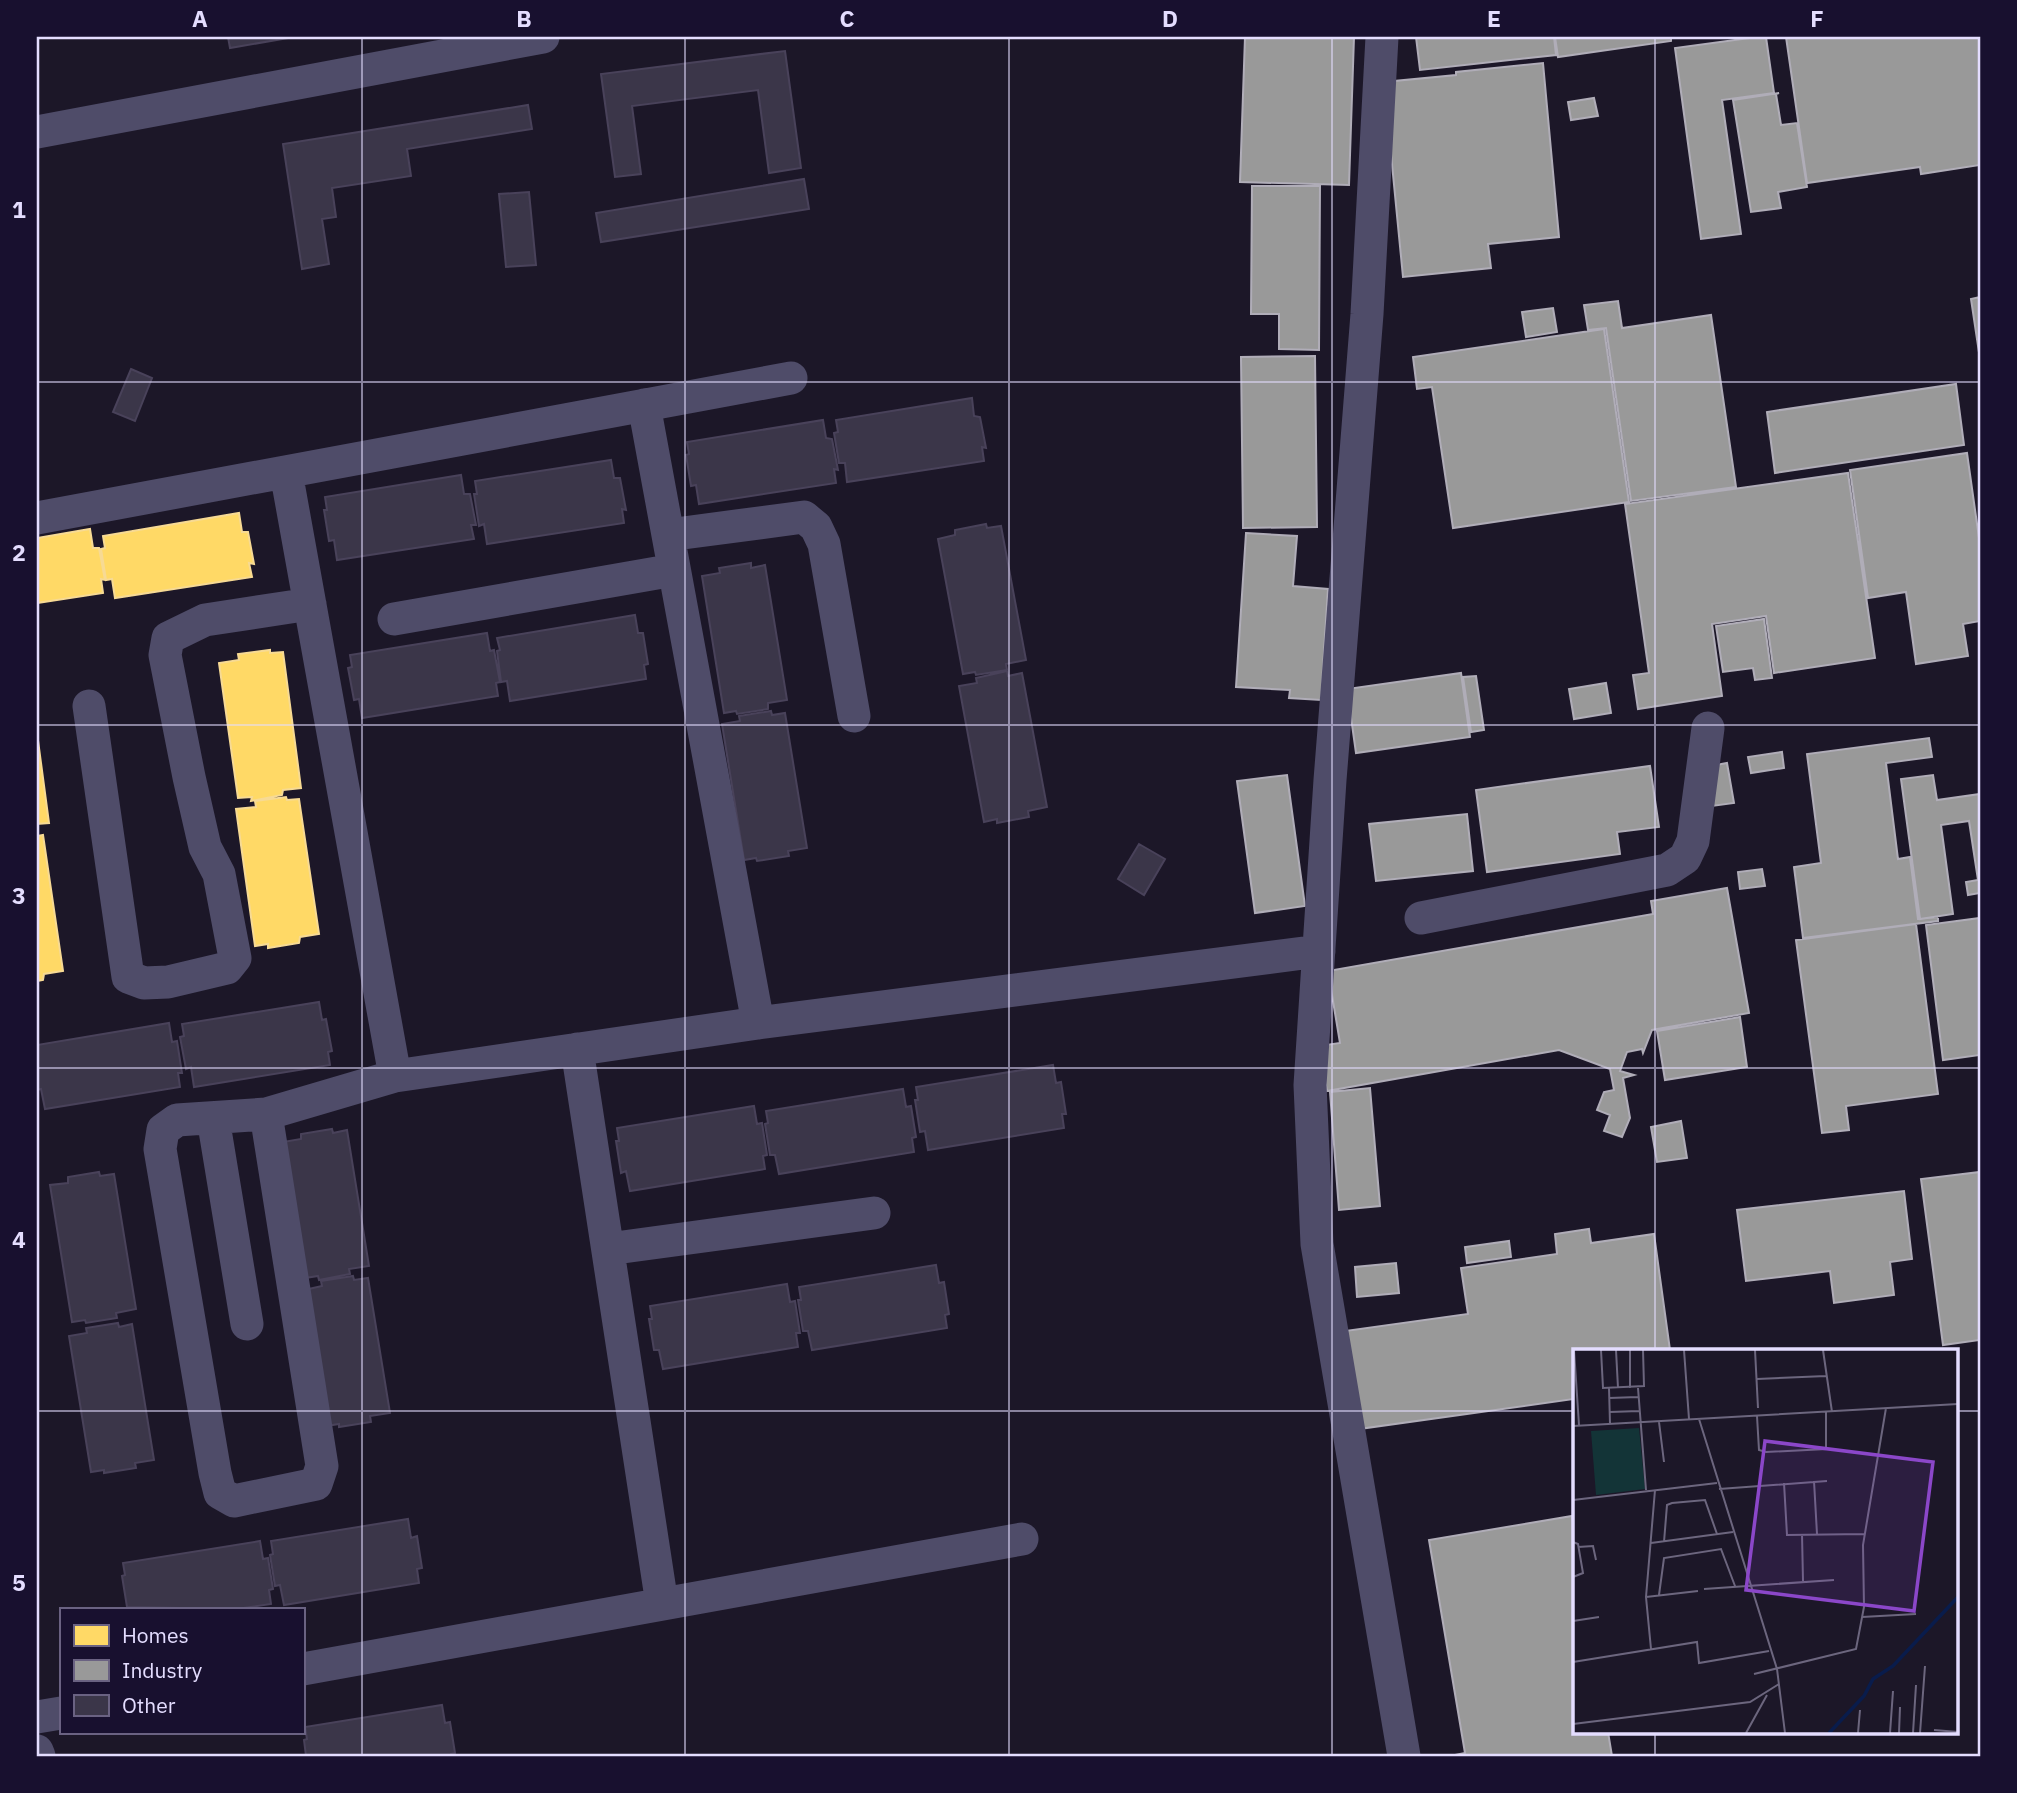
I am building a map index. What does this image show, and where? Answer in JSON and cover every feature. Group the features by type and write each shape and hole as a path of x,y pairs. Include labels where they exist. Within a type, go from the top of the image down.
{"street":[{"path":"37,132 542,37"},
{"path":"1382,37 1367,314 1310,1086 1317,1244 1404,1756"},
{"path":"37,518 791,378"},
{"path":"644,405 758,1023"},
{"path":"286,472 395,1076"},
{"path":"667,535 804,517 816,527 824,544 854,716"},
{"path":"394,619 674,570"},
{"path":"89,706 128,977 144,983 168,982 227,968 235,958 233,937 219,874 205,847 164,655 168,638 205,620 310,604"},
{"path":"1421,918 1667,870 1685,858 1693,841 1708,728"},
{"path":"266,1114 322,1466 316,1484 234,1501 220,1493 215,1473 160,1149 163,1130 177,1120 266,1114 395,1076 577,1049 1319,951"},
{"path":"577,1049 662,1604"},
{"path":"213,1118 247,1324"},
{"path":"608,1249 874,1213"},
{"path":"304,1669 1022,1539"},
{"path":"37,1717 60,1713"},
{"path":"37,1751 39,1756"}],"building: Homes":[{"path":"239,513 242,532 248,532 254,564 249,563 252,577 115,598 112,579 106,580 101,549 105,548 103,536"},
{"path":"90,529 93,548 99,548 105,580 101,579 103,593 37,603 37,538"},
{"path":"270,650 270,653 283,652 301,788 283,790 282,795 251,801 252,797 238,798 219,663 239,660 238,654"},
{"path":"37,733 49,823 37,824"},
{"path":"286,797 287,800 299,799 319,934 300,937 299,943 268,948 268,944 255,946 236,809 256,807 255,801"},
{"path":"43,835 63,971 44,974 43,980 37,981 37,836"}],"building: Industry":[{"path":"1245,37 1354,37 1349,185 1240,182"},
{"path":"1416,37 1554,37 1556,55 1420,70"},
{"path":"1555,37 1671,37 1671,41 1558,57"},
{"path":"1766,37 1774,93 1722,100 1741,234 1701,239 1675,48"},
{"path":"1786,37 1980,37 1980,165 1921,174 1920,167 1807,183"},
{"path":"1543,63 1559,237 1488,244 1491,268 1403,277 1384,82"},
{"path":"1779,93 1776,94 1781,125 1797,123 1807,187 1778,192 1781,208 1751,212 1733,100"},
{"path":"1594,98 1598,116 1571,120 1568,102"},
{"path":"1252,186 1320,186 1319,350 1279,349 1279,314 1251,314"},
{"path":"1980,297 1980,359 1971,299"},
{"path":"1618,301 1622,328 1711,315 1736,487 1631,501 1606,328 1588,330 1584,305"},
{"path":"1553,308 1557,332 1526,337 1522,312"},
{"path":"1604,329 1629,502 1453,528 1432,387 1417,389 1413,357"},
{"path":"1315,356 1317,527 1243,528 1241,357"},
{"path":"1956,384 1964,445 1775,473 1767,412"},
{"path":"1967,453 1980,545 1980,621 1963,624 1968,656 1916,664 1906,592 1868,598 1850,470"},
{"path":"1848,473 1875,658 1774,673 1766,616 1712,624 1722,696 1638,709 1633,675 1649,673 1625,504"},
{"path":"1246,533 1297,536 1293,586 1328,589 1321,700 1289,698 1290,690 1236,687"},
{"path":"1764,619 1772,678 1755,680 1753,668 1723,672 1716,626"},
{"path":"1461,673 1470,737 1356,753 1347,689"},
{"path":"1476,676 1484,730 1471,732 1463,677"},
{"path":"1606,683 1611,713 1574,719 1569,689"},
{"path":"1929,738 1932,757 1886,763 1898,859 1910,857 1918,919 1938,917 1938,921 1803,938 1794,867 1821,863 1807,754"},
{"path":"1782,752 1784,768 1751,773 1748,757"},
{"path":"1727,763 1734,803 1712,806 1705,767"},
{"path":"1650,766 1659,827 1617,832 1620,854 1487,872 1476,790"},
{"path":"1287,775 1305,906 1255,913 1237,781"},
{"path":"1933,775 1937,800 1980,794 1980,893 1968,895 1966,882 1978,880 1969,821 1941,825 1953,914 1920,919 1901,779"},
{"path":"1467,814 1473,871 1376,881 1369,824"},
{"path":"1762,869 1765,886 1740,889 1738,872"},
{"path":"1727,888 1749,1013 1652,1030 1643,1053 1642,1049 1627,1052 1620,1071 1634,1075 1623,1078 1630,1118 1622,1137 1604,1131 1610,1115 1597,1110 1604,1092 1614,1090 1610,1069 1559,1050 1327,1091 1319,1046 1340,1043 1328,971 1653,914 1651,901"},
{"path":"1980,918 1980,1055 1943,1060 1926,925"},
{"path":"1916,924 1938,1094 1846,1106 1849,1130 1822,1133 1796,940"},
{"path":"1740,1017 1747,1067 1665,1080 1657,1031"},
{"path":"1370,1088 1380,1206 1339,1210 1330,1092"},
{"path":"1681,1121 1687,1158 1657,1162 1651,1127"},
{"path":"1980,1172 1980,1340 1943,1345 1921,1179"},
{"path":"1904,1191 1912,1259 1890,1262 1894,1295 1834,1303 1830,1271 1746,1281 1737,1210"},
{"path":"1589,1229 1591,1243 1654,1234 1670,1349 1573,1349 1573,1399 1359,1429 1345,1331 1468,1314 1461,1268 1557,1254 1555,1234"},
{"path":"1509,1241 1511,1257 1467,1263 1465,1247"},
{"path":"1396,1263 1399,1293 1357,1297 1355,1267"},
{"path":"1572,1516 1573,1734 1608,1734 1612,1756 1450,1756 1465,1753 1429,1540"}],"building: Other":[{"path":"228,37 294,37 230,48"},
{"path":"785,51 801,168 769,173 758,90 632,106 641,174 615,177 601,74"},
{"path":"528,105 532,129 407,149 411,176 332,188 336,217 322,219 329,264 302,269 283,144"},
{"path":"804,179 809,209 601,242 596,213"},
{"path":"529,192 536,265 506,267 499,194"},
{"path":"131,369 152,378 135,421 113,412"},
{"path":"972,398 974,416 980,417 986,448 982,447 984,461 847,482 845,463 839,463 834,433 838,432 836,420"},
{"path":"823,420 826,438 832,439 838,470 834,469 836,483 699,504 696,485 691,486 686,455 689,454 687,442"},
{"path":"611,460 614,478 620,478 626,510 622,509 624,523 487,544 484,524 479,526 474,494 477,494 475,481"},
{"path":"461,475 464,494 470,494 476,525 471,525 474,539 337,560 334,540 329,541 324,510 327,510 325,497"},
{"path":"986,524 987,528 1001,526 1026,660 1006,664 1007,670 976,675 975,672 963,674 938,539 955,535 955,530"},
{"path":"751,563 751,568 765,565 787,700 768,703 768,709 737,714 736,711 724,713 702,576 720,573 719,568"},
{"path":"635,615 638,633 643,633 648,664 644,665 646,679 510,701 507,681 501,682 497,638"},
{"path":"487,633 490,651 494,650 500,682 496,683 498,696 362,718 359,699 354,700 348,668 352,667 350,655"},
{"path":"1007,671 1008,676 1022,673 1047,807 1028,811 1029,817 997,823 997,819 984,822 959,686 977,683 976,678"},
{"path":"771,711 772,715 785,713 807,848 788,851 789,856 757,861 756,858 744,860 722,724 740,721 739,716"},
{"path":"1139,844 1165,859 1144,895 1118,879"},
{"path":"319,1002 322,1020 326,1019 332,1051 328,1052 330,1065 194,1087 191,1067 186,1069 180,1037 184,1036 182,1024"},
{"path":"169,1023 172,1042 177,1041 182,1073 178,1073 180,1087 45,1109 41,1089 37,1090 37,1045"},
{"path":"1053,1065 1056,1083 1061,1082 1066,1114 1062,1114 1064,1128 928,1150 925,1131 920,1132 915,1100 918,1100 916,1087"},
{"path":"903,1089 906,1107 911,1106 916,1137 912,1138 914,1152 779,1174 775,1155 770,1155 765,1124 768,1123 766,1111"},
{"path":"754,1106 757,1124 762,1123 767,1155 763,1156 765,1169 630,1191 626,1171 621,1173 616,1141 619,1141 617,1128"},
{"path":"332,1129 333,1133 347,1130 369,1266 349,1269 350,1274 319,1280 318,1276 305,1278 283,1142 301,1139 301,1134"},
{"path":"99,1172 100,1176 114,1174 136,1309 116,1313 117,1318 86,1323 85,1320 72,1322 50,1185 68,1183 68,1177"},
{"path":"936,1265 939,1283 944,1282 949,1314 945,1315 947,1328 812,1350 808,1331 803,1331 798,1300 801,1300 799,1287"},
{"path":"353,1276 354,1280 368,1278 390,1413 370,1416 371,1422 339,1427 339,1424 326,1426 304,1290 322,1286 321,1281"},
{"path":"787,1284 790,1302 795,1301 800,1333 796,1333 798,1347 663,1369 659,1350 654,1350 649,1319 652,1319 650,1306"},
{"path":"118,1323 119,1327 132,1324 154,1460 135,1463 136,1468 104,1473 104,1470 91,1472 69,1336 87,1333 86,1328"},
{"path":"408,1519 411,1538 417,1536 422,1568 417,1569 419,1583 284,1605 280,1585 275,1586 270,1555 273,1554 271,1541"},
{"path":"260,1541 263,1559 268,1558 273,1589 269,1590 271,1604 243,1608 127,1607 122,1576 125,1575 123,1563"},
{"path":"442,1705 445,1723 450,1722 455,1753 451,1756 306,1756 305,1727"}]}
